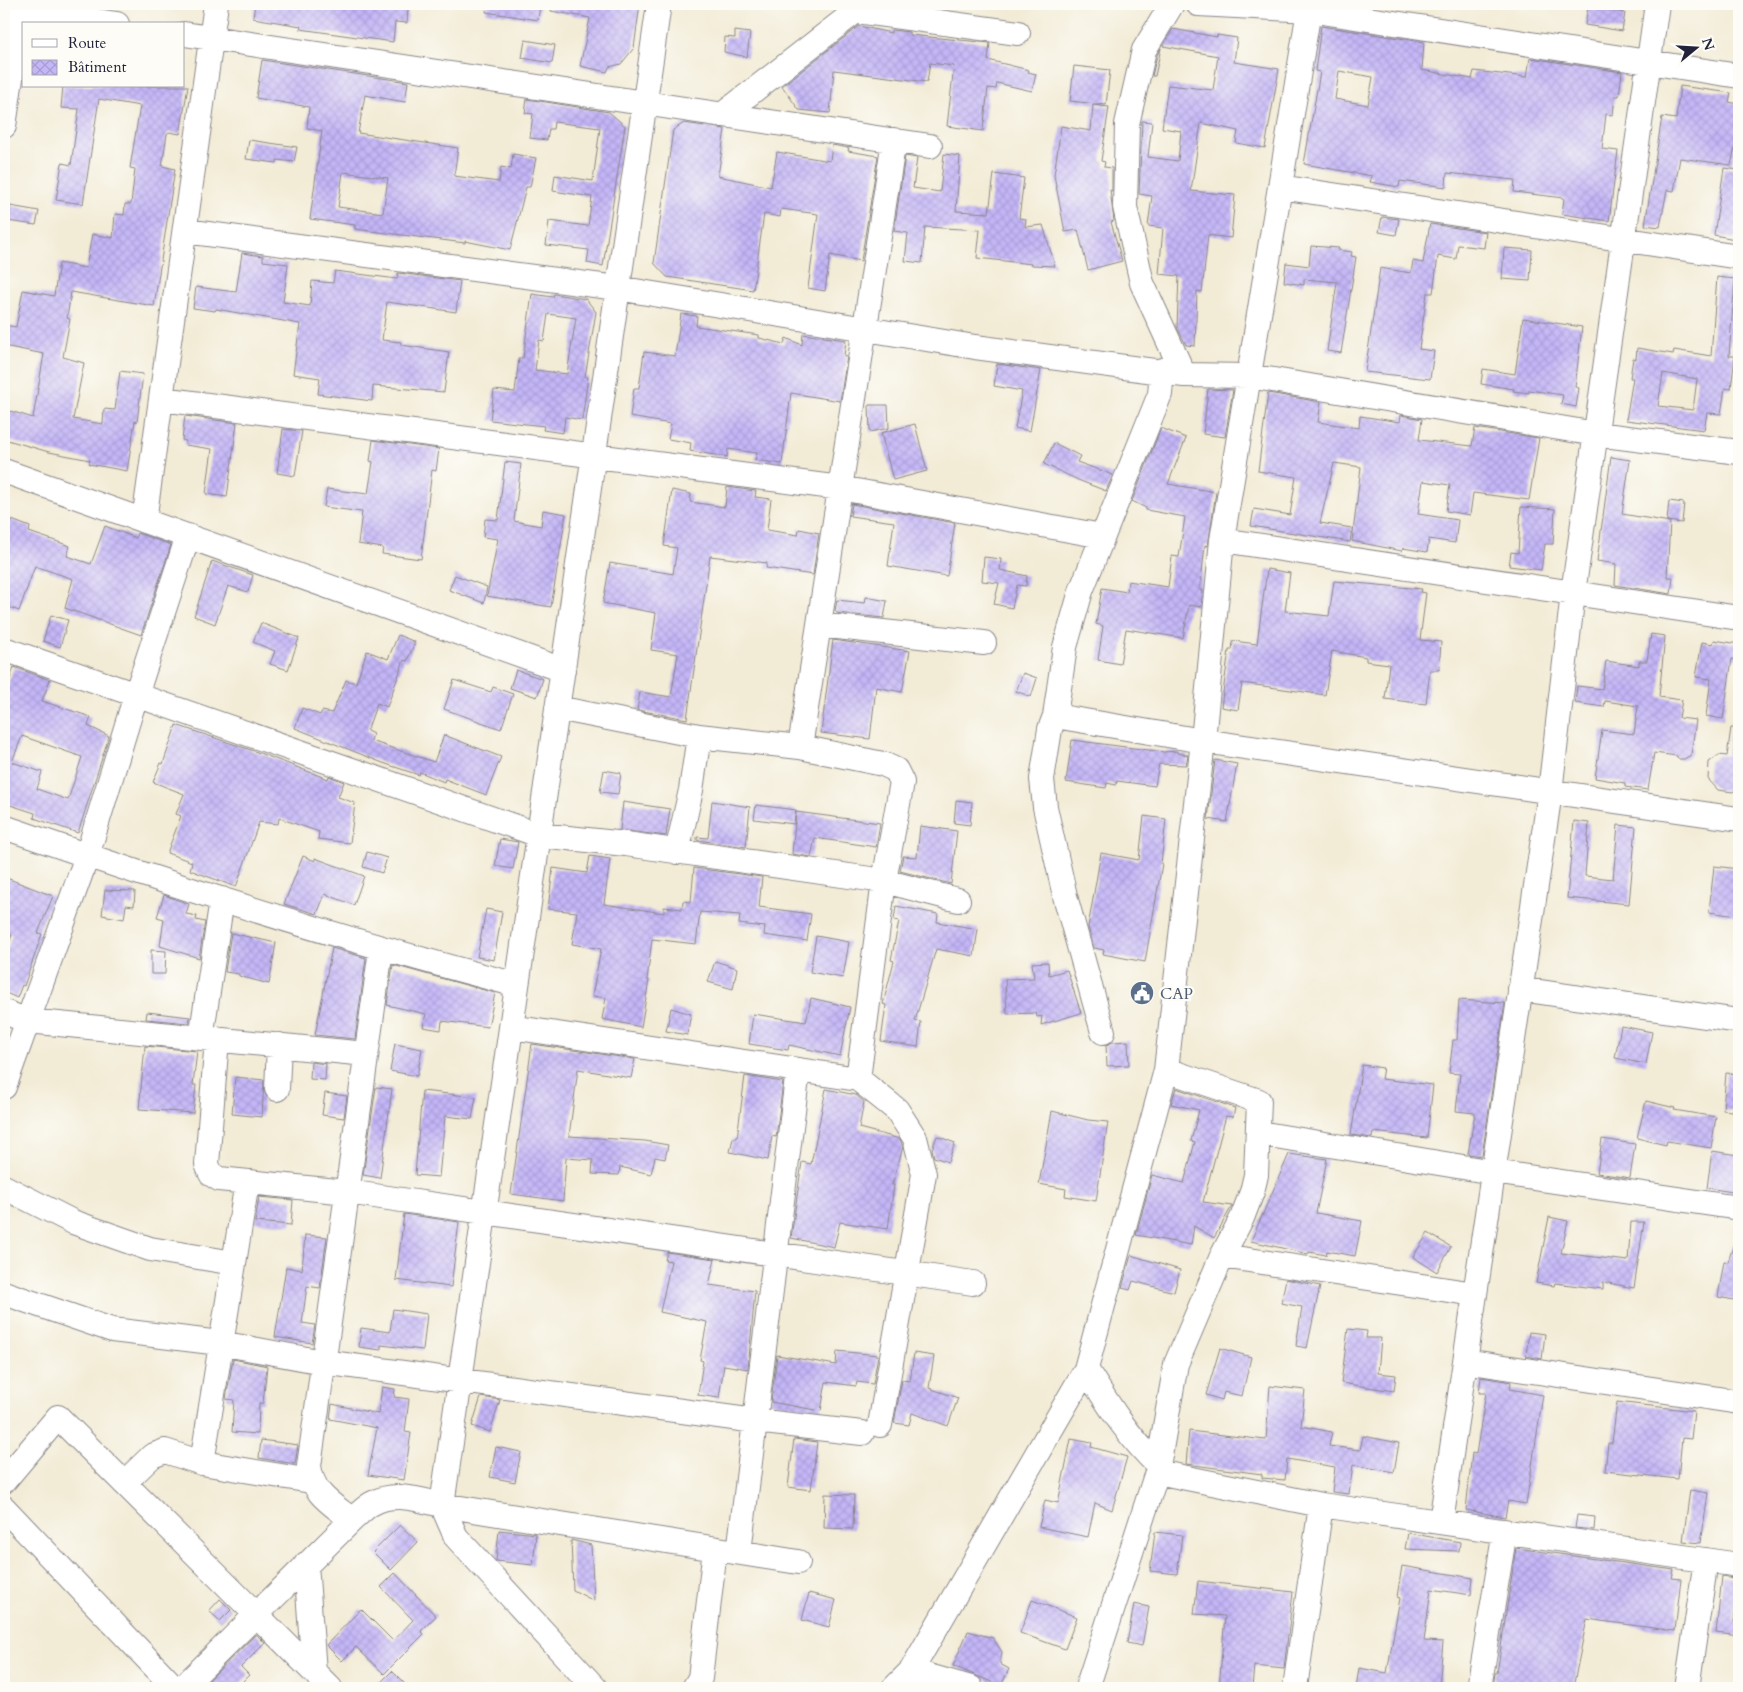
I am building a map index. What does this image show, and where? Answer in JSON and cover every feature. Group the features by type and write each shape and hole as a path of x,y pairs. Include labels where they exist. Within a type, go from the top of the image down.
{"street":[{"path":"144,520 216,4"},
{"path":"595,1688 456,1537 442,1505 659,4"},
{"path":"1172,4 1144,50 1127,124 1125,206 1142,283 1173,373"},
{"path":"1198,4 1310,7 1739,76"},
{"path":"1441,1522 1550,792 1573,593 1657,4"},
{"path":"4,126 15,7 105,22"},
{"path":"894,1688 911,1671 1086,1369 1166,1070 1203,741 1222,540 1310,7"},
{"path":"722,115 851,10 1018,33"},
{"path":"185,34 930,146"},
{"path":"800,747 894,140"},
{"path":"1280,187 1739,257"},
{"path":"185,231 617,288 975,347 1173,373 1249,376 1596,434 1739,452"},
{"path":"1103,1032 1066,896 1042,793 1044,763 1055,716 1065,647 1081,591 1160,394 1173,373"},
{"path":"162,399 840,488 1102,536"},
{"path":"4,471 562,670"},
{"path":"4,1087 87,856 136,695 188,536"},
{"path":"1222,540 1739,618"},
{"path":"819,625 984,642"},
{"path":"4,649 539,835 884,881 958,900"},
{"path":"557,708 699,736 800,747 883,764 896,770 902,782 884,881 858,1079"},
{"path":"1055,716 1203,741 1739,819"},
{"path":"677,852 691,790 699,736"},
{"path":"4,827 87,856 381,950 517,985"},
{"path":"222,899 209,1038 207,1164 211,1174 219,1179 347,1192 973,1283"},
{"path":"352,1520 321,1494 311,1481 309,1466 381,950"},
{"path":"1520,989 1739,1021"},
{"path":"4,1012 28,1021 366,1054"},
{"path":"4,1293 112,1330 220,1344 323,1362 755,1421 871,1429 908,1274 924,1174 915,1138 897,1110 858,1079 511,1027"},
{"path":"277,1089 279,1046"},
{"path":"739,1552 798,1070"},
{"path":"1087,1688 1158,1469 1176,1364 1222,1256 1242,1218 1256,1175 1260,1106 1256,1099 1166,1070"},
{"path":"1258,1133 1493,1172 1739,1208"},
{"path":"202,1462 247,1182"},
{"path":"4,1187 73,1222 150,1249 234,1263"},
{"path":"1222,1256 1475,1294"},
{"path":"1465,1361 1739,1402"},
{"path":"1086,1369 1118,1420 1158,1469 1321,1505 1739,1565"},
{"path":"4,1481 58,1417 322,1680"},
{"path":"124,1483 152,1456 165,1452 202,1462 311,1481"},
{"path":"182,1688 352,1520 373,1503 389,1498 405,1497 442,1505 798,1562"},
{"path":"1295,1688 1321,1505"},
{"path":"4,1508 175,1688"},
{"path":"1479,1688 1505,1531"},
{"path":"694,1688 700,1678 715,1549"},
{"path":"1687,1688 1706,1560"},
{"path":"306,1564 322,1680"},
{"path":"911,1671 971,1688"}],"building":[{"path":"255,4 375,4 408,8 407,23 395,22 393,42 300,29 301,26 253,18"},
{"path":"487,4 540,4 538,20 486,12"},
{"path":"552,4 640,4 634,48 621,64 609,67 607,72 580,66 590,18 551,11"},
{"path":"1588,7 1625,13 1622,31 1585,25"},
{"path":"859,26 891,33 891,30 909,32 909,35 990,43 988,60 1029,70 1028,72 1036,74 1032,91 997,83 996,89 988,88 983,131 947,126 954,66 930,63 927,82 834,70 830,113 799,110 782,86"},
{"path":"1321,26 1424,42 1422,70 1472,79 1474,71 1527,77 1530,58 1622,72 1619,96 1615,96 1613,115 1606,114 1602,149 1618,151 1609,221 1562,214 1564,198 1514,192 1515,180 1447,173 1446,187 1400,181 1399,187 1370,182 1372,176 1304,164 1320,72 1315,71","holes":["1339,71 1373,77 1368,105 1335,99"]},
{"path":"1173,29 1217,37 1217,35 1237,38 1234,62 1279,69 1265,148 1236,143 1238,131 1201,123 1191,191 1235,195 1231,238 1208,235 1202,292 1197,291 1195,346 1186,345 1177,327 1179,276 1159,274 1163,228 1148,226 1152,196 1139,194 1142,121 1152,122 1148,157 1178,161 1181,131 1162,128 1168,85 1213,90 1218,56 1163,46"},
{"path":"735,31 750,33 747,57 724,52 725,37 735,38"},
{"path":"525,40 555,45 552,63 522,58"},
{"path":"1161,48 1155,76 1152,76 1157,55"},
{"path":"262,60 408,82 405,102 365,95 358,133 458,148 454,176 499,182 501,167 511,169 513,154 536,158 530,187 526,187 510,250 465,241 465,243 355,229 355,225 310,219 322,131 307,128 309,107 256,98","holes":["343,172 388,178 383,213 338,207"]},
{"path":"1074,66 1110,70 1106,105 1070,101"},
{"path":"185,86 188,86 180,134 169,132 167,134 162,166 175,169 154,306 71,292 67,318 70,319 63,357 84,363 73,419 103,424 104,409 115,410 120,371 143,374 137,422 135,421 127,471 89,464 90,460 49,452 4,439 4,409 33,418 44,354 4,346 4,325 16,327 23,290 54,296 59,263 86,268 92,234 113,238 115,214 124,215 125,204 131,204 135,169 130,168 140,106 99,99 83,204 56,200 62,163 71,165 79,109 61,108 63,88 185,88"},
{"path":"1680,86 1731,93 1729,102 1739,104 1739,138 1737,138 1731,165 1680,158 1674,191 1667,190 1660,227 1645,225 1662,117 1676,119"},
{"path":"527,99 609,112 625,126 603,266 587,263 589,250 546,245 549,221 588,226 592,197 553,191 555,175 593,181 600,128 554,122 553,129 549,129 547,140 530,138 533,114 525,113"},
{"path":"1093,105 1109,107 1101,161 1105,162 1104,167 1112,168 1112,191 1110,190 1114,221 1111,222 1122,261 1088,270 1078,230 1065,232 1054,175 1061,126 1091,131"},
{"path":"684,123 725,129 718,176 771,187 777,152 830,161 832,145 849,148 848,151 878,156 861,261 830,255 825,291 808,288 818,214 781,209 780,217 764,214 753,290 667,277 654,263 673,130"},
{"path":"249,140 297,147 294,162 277,160 277,163 246,159"},
{"path":"944,154 960,156 956,211 989,213 994,174 1024,178 1019,218 1026,219 1025,227 1043,225 1055,266 977,258 980,230 925,227 922,263 905,261 908,233 894,231 905,156 917,158 913,188 940,192"},
{"path":"1724,168 1739,170 1739,208 1735,239 1714,235"},
{"path":"10,206 39,211 36,225 7,221"},
{"path":"1382,217 1399,219 1396,235 1379,232"},
{"path":"1430,224 1486,232 1484,248 1458,245 1456,259 1438,256 1433,293 1427,293 1419,349 1434,351 1430,379 1365,372 1380,268 1411,273 1413,261 1423,263"},
{"path":"1311,246 1339,248 1338,250 1352,252 1351,256 1356,257 1341,353 1327,351 1337,282 1304,279 1304,285 1284,282 1286,263 1309,266"},
{"path":"1504,248 1532,250 1530,281 1502,279"},
{"path":"242,253 263,256 263,261 288,264 283,302 310,306 312,281 333,283 335,271 397,279 398,273 460,281 456,312 387,302 382,340 401,342 401,345 449,352 444,392 373,386 372,401 318,394 320,378 293,374 300,324 216,309 215,311 193,308 196,287 236,292"},
{"path":"1717,277 1735,279 1729,356 1735,356 1731,389 1725,388 1721,414 1707,413 1704,430 1626,420 1633,378 1630,378 1633,358 1636,359 1637,348 1673,354 1674,350 1711,356","holes":["1663,373 1697,379 1693,410 1658,406"]},
{"path":"532,294 553,297 554,294 586,299 596,312 585,377 588,377 582,420 565,417 563,433 543,430 544,426 490,420 494,390 515,392 519,358 523,358","holes":["548,314 576,318 567,374 535,370 539,340 544,341"]},
{"path":"681,314 697,316 696,326 759,335 759,338 784,344 786,338 802,345 803,334 846,340 844,356 847,357 840,401 791,393 782,464 755,460 757,453 728,449 727,457 690,451 691,443 668,439 671,424 630,417 634,388 639,388 644,352 675,356"},
{"path":"1523,318 1582,327 1575,387 1579,388 1576,407 1561,404 1563,395 1529,390 1529,393 1513,391 1514,389 1481,384 1483,369 1515,374"},
{"path":"997,364 1041,370 1030,431 1015,428 1022,391 994,386"},
{"path":"1208,389 1233,390 1225,437 1203,434"},
{"path":"1268,393 1321,402 1318,422 1359,428 1360,416 1400,422 1401,415 1422,419 1419,440 1472,446 1475,428 1539,438 1529,500 1473,493 1470,515 1446,511 1450,485 1423,481 1418,514 1458,520 1455,543 1429,539 1427,552 1403,548 1402,551 1352,541 1361,467 1334,463 1320,523 1352,528 1350,542 1251,526 1254,509 1290,515 1296,477 1258,471"},
{"path":"869,405 888,405 889,428 870,432"},
{"path":"185,416 237,423 227,497 206,494 212,449 185,445 186,441 182,440"},
{"path":"915,424 927,471 893,480 881,433"},
{"path":"1161,428 1186,438 1168,484 1216,492 1208,546 1205,545 1200,590 1203,590 1201,607 1189,605 1183,638 1126,629 1120,664 1098,660 1103,626 1096,624 1102,588 1127,592 1128,581 1168,587 1172,556 1179,557 1185,517 1146,510 1146,508 1132,501"},
{"path":"283,429 302,431 295,476 277,473"},
{"path":"373,440 439,449 436,471 432,470 421,559 382,554 383,548 358,544 362,512 324,507 327,489 368,494 373,462 370,461"},
{"path":"1054,443 1080,456 1077,462 1113,475 1106,491 1044,464"},
{"path":"1611,457 1630,460 1622,514 1670,522 1667,577 1673,577 1671,594 1615,585 1616,564 1597,561"},
{"path":"505,462 521,464 514,521 541,526 543,510 566,514 551,607 487,596 498,539 483,537 485,519 498,520"},
{"path":"727,487 756,491 755,497 771,499 767,530 798,535 799,529 819,533 813,575 766,568 767,563 710,556 687,719 637,710 640,692 671,697 678,654 651,650 656,613 603,603 610,563 673,574 677,548 664,546 672,490 691,494 690,502 725,507"},
{"path":"1669,501 1684,503 1682,523 1667,521"},
{"path":"852,504 955,523 947,576 888,566 894,522 850,516"},
{"path":"1521,507 1555,509 1553,544 1545,544 1541,570 1509,566 1511,552 1518,553"},
{"path":"4,517 30,527 29,532 70,546 67,556 91,564 105,526 136,538 137,533 171,545 141,635 65,608 73,579 35,566 19,611 4,605"},
{"path":"984,557 1001,559 1000,570 1027,576 1026,586 1017,585 1012,608 994,604 999,583 982,581"},
{"path":"212,561 253,575 248,592 228,586 215,624 194,616"},
{"path":"1267,569 1290,573 1285,611 1329,616 1334,581 1422,589 1421,592 1426,593 1420,640 1441,642 1439,670 1430,670 1426,704 1385,699 1389,664 1366,661 1366,657 1332,651 1325,695 1242,683 1238,710 1221,707 1229,650 1232,650 1233,641 1257,644"},
{"path":"455,575 487,587 484,603 449,590"},
{"path":"866,597 887,601 884,618 837,613 835,611 837,600 865,603"},
{"path":"51,615 68,620 60,647 43,641"},
{"path":"261,623 299,638 288,670 270,664 275,651 253,642"},
{"path":"1651,634 1665,636 1659,697 1682,700 1679,718 1696,720 1691,755 1684,759 1678,759 1677,756 1654,753 1648,790 1625,787 1625,783 1595,778 1602,730 1634,734 1638,706 1605,701 1604,707 1575,703 1577,686 1602,689 1606,661 1639,666 1639,661 1647,661"},
{"path":"398,635 415,642 407,661 404,660 387,707 377,703 367,731 373,734 371,741 434,762 444,735 501,757 486,795 445,779 444,782 420,772 419,775 383,763 295,728 302,708 320,715 322,711 332,713 346,680 356,683 367,651 388,659"},
{"path":"833,640 910,651 902,692 876,687 870,739 821,733"},
{"path":"1714,640 1739,644 1739,660 1732,659 1723,719 1706,716 1711,679 1696,677 1702,642 1713,644"},
{"path":"14,667 50,680 42,701 91,717 88,726 109,736 78,833 34,818 35,813 4,803 4,696","holes":["22,736 82,757 68,800 37,789 42,772 12,762"]},
{"path":"516,670 543,679 537,697 510,688"},
{"path":"1023,673 1037,678 1031,697 1016,691"},
{"path":"454,680 491,692 493,687 513,694 501,729 444,709"},
{"path":"176,725 257,752 328,779 329,776 344,782 338,797 355,803 350,843 318,839 319,832 279,818 278,824 259,822 236,887 190,870 192,862 167,853 181,816 176,814 184,794 153,782 161,763 163,764"},
{"path":"1731,728 1739,728 1739,786 1733,792 1718,790 1708,779 1709,762 1719,755 1727,756"},
{"path":"1072,740 1164,752 1177,751 1177,753 1188,755 1186,765 1159,764 1155,786 1117,781 1116,785 1107,783 1106,788 1066,782"},
{"path":"1215,760 1237,764 1227,822 1208,819"},
{"path":"604,770 621,773 618,794 600,792"},
{"path":"956,800 972,802 970,825 954,823"},
{"path":"712,801 750,807 746,847 697,840 697,837 708,838"},
{"path":"623,802 670,809 666,836 620,830"},
{"path":"756,805 796,810 794,824 754,819"},
{"path":"796,812 880,823 876,847 815,838 811,857 792,854"},
{"path":"1144,816 1166,819 1162,864 1145,962 1103,954 1104,950 1094,948 1088,927 1101,853 1139,860"},
{"path":"1574,821 1589,823 1585,876 1613,879 1618,825 1636,827 1629,904 1567,898"},
{"path":"920,826 957,831 951,884 900,871 903,856 917,857"},
{"path":"500,839 518,842 513,869 495,866"},
{"path":"367,852 387,858 382,873 363,867"},
{"path":"303,856 315,861 315,858 364,876 354,905 325,894 317,914 284,904"},
{"path":"590,856 610,859 604,904 664,913 664,907 682,909 683,901 691,902 694,868 762,877 759,907 811,914 807,941 764,935 765,927 739,924 740,915 700,912 696,944 652,939 647,980 649,980 641,1027 602,1019 606,998 592,996 601,949 572,944 577,912 548,909 553,868 587,873"},
{"path":"1714,866 1739,869 1737,916 1709,912"},
{"path":"4,877 53,896 38,933 42,934 24,986 22,985 17,998 4,992 4,959 12,935 4,932"},
{"path":"105,890 135,891 134,906 126,905 124,919 102,915"},
{"path":"164,895 189,904 186,914 197,916 196,920 205,922 199,958 160,946 164,919 157,917"},
{"path":"896,906 938,914 937,922 978,929 974,956 936,949 915,1021 921,1022 918,1047 881,1041 886,1005 883,1004 894,961 891,960 899,921 894,920"},
{"path":"486,909 502,912 494,960 477,957"},
{"path":"231,933 276,943 269,984 239,976 239,974 225,972"},
{"path":"816,936 849,942 843,978 810,972"},
{"path":"332,948 366,958 355,1039 315,1035"},
{"path":"151,950 166,951 165,974 151,974"},
{"path":"715,961 737,968 733,989 708,982"},
{"path":"1048,962 1049,975 1067,970 1081,1013 1041,1025 1042,1016 1037,1017 1036,1013 1007,1014 1005,979 1034,978 1032,963"},
{"path":"393,965 495,993 488,1027 442,1021 441,1030 423,1027 426,1014 387,1005"},
{"path":"811,998 850,1007 840,1056 789,1045 788,1050 749,1044 753,1014 806,1022"},
{"path":"1459,1000 1505,1003 1482,1156 1468,1154 1475,1113 1456,1111 1460,1074 1449,1073 1453,1040 1457,1040"},
{"path":"671,1008 691,1014 687,1035 666,1031"},
{"path":"147,1012 190,1017 189,1023 146,1019"},
{"path":"1621,1026 1652,1032 1646,1064 1615,1058"},
{"path":"1128,1041 1129,1065 1107,1066 1106,1045 1113,1042"},
{"path":"395,1044 422,1049 417,1076 390,1071"},
{"path":"532,1044 635,1059 631,1078 578,1069 569,1136 645,1141 668,1145 665,1159 655,1157 651,1174 620,1167 619,1175 592,1174 593,1160 566,1158 563,1201 511,1194"},
{"path":"145,1046 197,1051 193,1085 196,1085 193,1113 139,1109"},
{"path":"311,1062 326,1064 325,1080 310,1079"},
{"path":"1362,1065 1383,1068 1381,1079 1433,1085 1427,1138 1373,1132 1372,1138 1351,1135"},
{"path":"1726,1073 1739,1074 1739,1112 1723,1110"},
{"path":"745,1076 783,1082 776,1137 772,1136 768,1160 730,1152 733,1138 737,1138"},
{"path":"235,1077 264,1080 262,1117 232,1114"},
{"path":"376,1087 392,1089 380,1178 363,1175"},
{"path":"1176,1088 1235,1108 1233,1117 1226,1116 1203,1202 1232,1206 1214,1238 1194,1226 1191,1245 1136,1235 1152,1175 1184,1183 1195,1142 1191,1141 1199,1110 1171,1104"},
{"path":"826,1089 856,1095 864,1102 859,1128 900,1139 903,1147 892,1185 894,1185 888,1229 840,1222 834,1247 791,1238 802,1162 811,1164"},
{"path":"422,1091 476,1097 472,1119 445,1116 439,1177 415,1175"},
{"path":"325,1093 347,1096 344,1118 322,1115"},
{"path":"1646,1101 1675,1108 1674,1110 1716,1117 1711,1148 1667,1141 1666,1145 1637,1138"},
{"path":"1052,1111 1088,1120 1108,1122 1096,1201 1065,1196 1066,1189 1039,1184"},
{"path":"937,1136 955,1143 948,1162 934,1157 932,1149"},
{"path":"1602,1139 1635,1144 1630,1178 1597,1173"},
{"path":"1712,1151 1739,1155 1739,1193 1707,1188"},
{"path":"1289,1154 1327,1159 1316,1213 1362,1221 1355,1256 1327,1251 1326,1255 1309,1252 1308,1254 1251,1241"},
{"path":"259,1197 293,1200 291,1225 255,1222"},
{"path":"404,1214 459,1222 451,1287 396,1280"},
{"path":"1549,1217 1568,1221 1561,1253 1628,1261 1631,1222 1644,1222 1634,1288 1603,1282 1603,1289 1555,1283 1554,1286 1536,1283"},
{"path":"1428,1233 1451,1247 1437,1272 1413,1257"},
{"path":"305,1235 327,1237 320,1288 307,1286 302,1323 315,1325 312,1343 275,1337 286,1267 302,1270"},
{"path":"1736,1237 1739,1237 1739,1301 1718,1297 1724,1261 1728,1262"},
{"path":"667,1252 715,1259 709,1285 755,1291 748,1369 724,1365 719,1398 698,1395 703,1361 700,1360 707,1322 660,1312 671,1261 665,1260"},
{"path":"1131,1255 1180,1270 1174,1292 1133,1281 1130,1290 1122,1288"},
{"path":"1286,1279 1320,1286 1307,1348 1296,1346 1302,1307 1281,1303"},
{"path":"393,1309 427,1314 423,1350 381,1345 381,1350 359,1347 361,1328 390,1332"},
{"path":"1348,1329 1367,1331 1366,1338 1381,1338 1378,1373 1396,1375 1394,1391 1341,1383"},
{"path":"1529,1332 1545,1334 1542,1359 1526,1356"},
{"path":"1220,1348 1251,1357 1242,1396 1224,1392 1222,1400 1206,1395"},
{"path":"837,1351 878,1355 873,1384 857,1382 856,1386 826,1382 821,1411 771,1402 777,1355 836,1365"},
{"path":"914,1353 934,1356 929,1388 958,1398 948,1426 912,1413 909,1425 894,1423 902,1380 910,1381"},
{"path":"233,1359 267,1366 263,1403 259,1403 258,1434 232,1432 234,1400 226,1399"},
{"path":"1481,1377 1511,1382 1510,1389 1543,1395 1526,1504 1508,1501 1505,1517 1466,1510 1472,1453 1476,1454 1486,1393 1479,1393"},
{"path":"1270,1386 1305,1390 1301,1426 1332,1432 1329,1446 1360,1450 1363,1436 1399,1443 1394,1472 1353,1465 1349,1494 1332,1492 1335,1467 1287,1459 1285,1480 1262,1478 1262,1474 1186,1464 1189,1431 1266,1440"},
{"path":"382,1387 395,1389 394,1397 409,1399 405,1432 411,1433 404,1480 368,1475 377,1428 330,1419 332,1404 378,1414"},
{"path":"481,1397 500,1400 490,1432 472,1426"},
{"path":"1617,1402 1694,1411 1691,1439 1682,1438 1678,1479 1605,1471 1608,1443 1612,1443"},
{"path":"794,1439 817,1442 811,1490 788,1487"},
{"path":"1071,1439 1092,1443 1091,1447 1127,1457 1112,1510 1095,1503 1088,1537 1039,1527 1045,1500 1058,1503"},
{"path":"261,1440 298,1445 295,1464 259,1458"},
{"path":"496,1447 521,1452 515,1482 490,1477"},
{"path":"1690,1490 1708,1493 1701,1543 1683,1541"},
{"path":"825,1494 854,1495 853,1529 824,1528"},
{"path":"1577,1515 1595,1517 1594,1530 1575,1528"},
{"path":"400,1525 418,1542 391,1570 373,1552"},
{"path":"499,1530 536,1534 533,1565 496,1561"},
{"path":"1155,1532 1182,1535 1177,1574 1150,1571"},
{"path":"1408,1533 1460,1542 1459,1551 1405,1549"},
{"path":"571,1540 591,1545 594,1601 573,1590"},
{"path":"1516,1548 1674,1570 1672,1578 1681,1579 1675,1631 1587,1619 1573,1688 1524,1688 1509,1685 1508,1688 1493,1688 1495,1673 1497,1673"},
{"path":"1402,1566 1473,1578 1471,1595 1431,1589 1424,1641 1443,1642 1439,1688 1356,1688 1359,1668 1387,1673 1400,1598 1397,1597"},
{"path":"395,1573 436,1616 421,1631 424,1634 384,1674 356,1647 342,1661 326,1645 361,1609 393,1641 413,1620 381,1587"},
{"path":"1722,1576 1738,1579 1733,1621 1739,1622 1739,1636 1716,1633"},
{"path":"1198,1581 1293,1592 1284,1669 1254,1666 1252,1688 1219,1688 1225,1616 1194,1614"},
{"path":"809,1593 836,1600 829,1627 802,1620"},
{"path":"220,1599 231,1610 220,1621 209,1611"},
{"path":"1032,1600 1077,1617 1065,1649 1020,1633"},
{"path":"1134,1604 1149,1607 1142,1646 1127,1643"},
{"path":"968,1631 993,1638 1002,1652 1000,1664 1009,1669 1001,1686 953,1666"},
{"path":"256,1634 265,1643 241,1667 249,1675 236,1688 201,1688"},
{"path":"392,1671 409,1688 375,1688"}],"place":[{"name":"CAP","path":"1142,993"}]}
